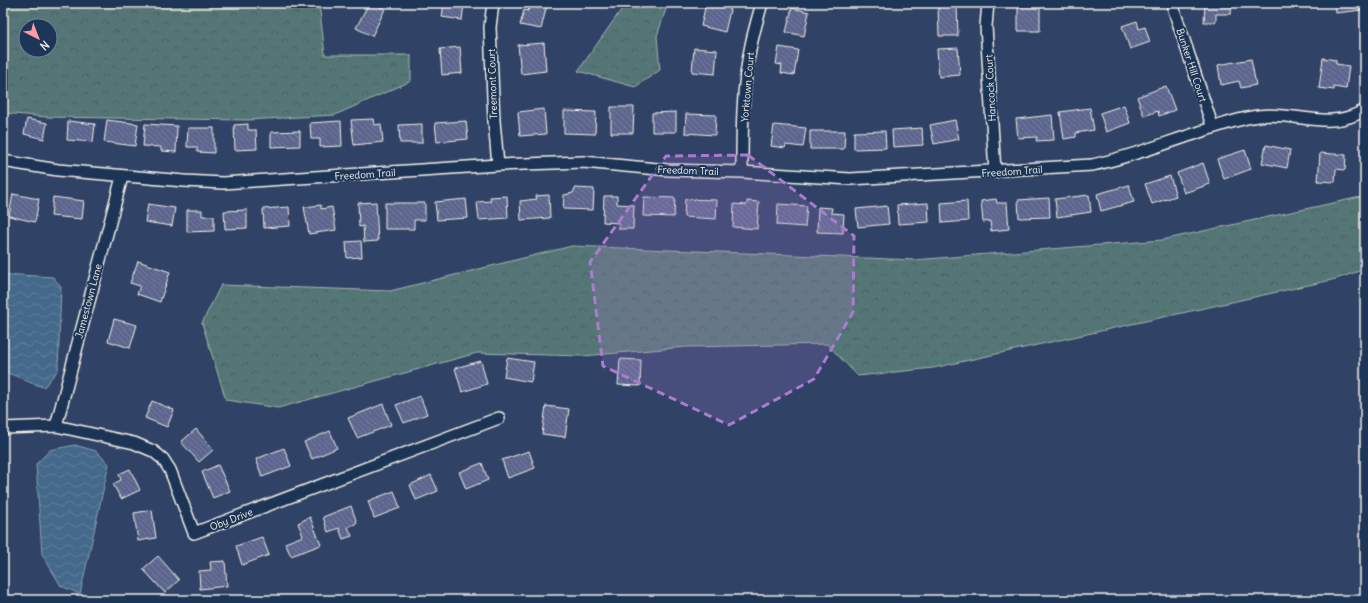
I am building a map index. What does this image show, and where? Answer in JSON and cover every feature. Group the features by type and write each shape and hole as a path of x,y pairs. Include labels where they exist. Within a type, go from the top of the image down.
{"street":[{"name":"Treemont Court","path":"493,3 490,28 494,121 498,166"},
{"name":"Yorktown Court","path":"742,172 742,138 747,69 751,45 762,3"},
{"name":"Hancock Court","path":"988,3 986,26 995,172"},
{"name":"Bunker Hill Court","path":"1174,3 1174,10 1213,128"},
{"name":"Freedom Trail","path":"3,160 58,170 224,183 583,162 668,170 742,172 850,180 1092,165 1115,160 1236,120 1259,116 1279,116 1335,121 1351,118 1365,110"},
{"name":"Jamestown Lane","path":"56,426 122,176"},
{"name":"Oby Drive","path":"3,428 56,426 134,443 153,451 163,460 170,470 194,533 499,418"}],"highlighted area":[{"path":"748,155 854,236 853,312 814,379 729,425 603,366 590,262 666,156"}],"green space":[{"path":"3,3 319,3 325,55 411,55 411,81 335,115 247,120 47,117 3,113"},
{"path":"626,3 668,3 657,36 660,70 635,87 578,71"},
{"path":"1365,196 1365,269 1336,279 933,368 858,376 827,344 686,347 583,356 477,353 278,408 226,400 202,323 221,285 390,291 572,246 914,260 1162,240"}],"water":[{"path":"3,274 53,277 61,287 58,370 44,387 3,372"},
{"path":"75,445 96,451 109,464 80,594 61,586 42,554 36,464 50,450"}],"building":[{"path":"369,3 374,3 385,9 372,36 356,28"},
{"path":"444,3 464,3 462,20 442,17"},
{"path":"530,3 547,5 541,29 520,25 524,10 528,11"},
{"path":"706,3 717,3 731,6 725,32 701,26"},
{"path":"1018,3 1040,3 1040,31 1018,31"},
{"path":"1205,3 1232,3 1231,14 1216,14 1216,22 1204,22"},
{"path":"1335,3 1361,3 1362,10 1336,13"},
{"path":"938,6 957,6 958,36 939,36"},
{"path":"792,8 809,12 804,36 786,32"},
{"path":"1137,21 1139,29 1145,27 1150,42 1130,49 1122,26"},
{"path":"544,43 546,71 521,74 518,45"},
{"path":"460,47 462,73 442,75 440,49"},
{"path":"779,47 798,50 794,75 781,73 782,65 776,64"},
{"path":"694,48 717,50 715,74 692,72"},
{"path":"958,48 960,75 939,77 937,49"},
{"path":"1323,58 1336,60 1336,64 1349,66 1346,89 1334,87 1334,90 1319,88"},
{"path":"1251,59 1256,85 1241,88 1239,81 1221,85 1218,65"},
{"path":"1166,86 1175,110 1159,116 1158,111 1144,116 1137,97"},
{"path":"1124,105 1130,123 1106,132 1100,113"},
{"path":"611,107 634,107 633,133 611,133"},
{"path":"1090,108 1094,130 1076,133 1076,137 1064,139 1060,112"},
{"path":"544,109 546,134 520,136 518,112"},
{"path":"564,111 596,112 595,134 564,133"},
{"path":"676,112 676,132 652,132 652,113"},
{"path":"686,114 716,115 715,135 685,133"},
{"path":"1052,115 1054,140 1036,141 1037,137 1018,138 1016,119"},
{"path":"27,119 47,123 44,139 24,134"},
{"path":"373,119 374,125 381,124 383,142 354,145 351,120"},
{"path":"107,120 138,124 135,146 104,142"},
{"path":"955,120 959,139 934,144 930,125"},
{"path":"68,121 95,124 93,142 67,140"},
{"path":"341,121 342,146 320,147 320,139 311,139 310,123"},
{"path":"466,121 468,139 437,142 435,123"},
{"path":"145,124 177,126 176,152 161,151 161,147 143,146"},
{"path":"248,124 248,130 256,130 257,149 235,150 234,125"},
{"path":"422,124 422,143 400,143 399,125"},
{"path":"774,125 806,128 803,147 786,145 785,148 771,146"},
{"path":"188,128 214,128 214,153 197,152 197,147 187,147"},
{"path":"922,128 923,145 893,147 892,130"},
{"path":"300,131 300,146 271,147 271,132"},
{"path":"810,131 845,131 844,149 810,149"},
{"path":"885,131 886,148 854,149 854,132"},
{"path":"1266,145 1290,150 1287,168 1262,163"},
{"path":"1245,150 1251,169 1224,179 1217,159"},
{"path":"1320,153 1346,155 1345,170 1336,169 1335,182 1318,181"},
{"path":"1203,163 1210,184 1184,193 1177,173"},
{"path":"1170,176 1176,196 1152,204 1145,184"},
{"path":"1129,185 1134,202 1101,211 1097,194"},
{"path":"575,188 594,189 593,210 563,209 564,195 573,193"},
{"path":"13,194 39,199 35,222 9,216"},
{"path":"549,195 550,218 521,220 520,201 537,199 536,196"},
{"path":"1089,195 1091,212 1057,217 1055,199"},
{"path":"507,196 508,218 479,220 477,202 491,201 490,197"},
{"path":"604,196 617,196 617,204 634,205 633,229 619,229 619,223 603,222"},
{"path":"53,197 84,201 82,219 51,216"},
{"path":"644,197 675,198 674,217 643,216"},
{"path":"1049,198 1050,217 1019,218 1018,200"},
{"path":"466,199 468,218 437,220 435,202"},
{"path":"685,199 717,200 716,219 684,217"},
{"path":"996,199 997,203 1007,203 1009,229 991,231 990,221 983,222 981,201"},
{"path":"747,201 759,202 757,229 733,227 734,204 747,205"},
{"path":"967,201 968,221 942,223 941,203"},
{"path":"376,202 378,241 364,242 363,226 359,227 358,203"},
{"path":"385,203 425,203 425,220 414,220 414,229 385,229"},
{"path":"928,203 929,222 898,224 897,205"},
{"path":"148,204 175,208 172,226 145,222"},
{"path":"778,204 807,206 805,227 777,225"},
{"path":"321,205 321,209 332,207 336,230 309,234 304,207"},
{"path":"887,206 889,224 858,227 856,209"},
{"path":"289,207 290,226 264,228 263,209"},
{"path":"818,207 832,208 831,213 844,214 843,233 817,232"},
{"path":"187,210 202,210 202,216 214,216 214,231 187,232"},
{"path":"247,210 247,228 225,229 224,211"},
{"path":"361,241 362,257 347,258 346,242"},
{"path":"138,261 170,272 160,302 137,294 140,286 130,283"},
{"path":"114,319 137,325 130,348 108,341"},
{"path":"507,358 534,362 531,382 504,377"},
{"path":"620,359 641,360 640,386 618,385"},
{"path":"481,361 487,384 462,392 455,368"},
{"path":"420,396 427,414 404,423 396,405"},
{"path":"152,401 174,410 167,427 145,418"},
{"path":"383,404 391,425 357,438 348,418"},
{"path":"546,406 569,409 565,437 542,434"},
{"path":"196,429 213,450 199,462 181,442"},
{"path":"330,431 337,448 312,459 304,442"},
{"path":"284,448 291,466 262,477 256,459"},
{"path":"529,451 535,468 508,478 502,460"},
{"path":"482,463 488,480 466,489 459,472"},
{"path":"218,465 230,491 213,498 202,472"},
{"path":"130,469 140,490 121,499 113,484 121,480 119,474"},
{"path":"431,475 438,491 416,500 410,485"},
{"path":"394,491 400,508 374,518 368,501"},
{"path":"351,506 357,523 348,527 352,536 343,539 339,528 328,532 323,517"},
{"path":"152,510 156,538 138,541 134,513"},
{"path":"310,517 321,545 291,556 285,543 303,536 298,523"},
{"path":"262,537 269,555 242,565 236,546"},
{"path":"158,556 179,580 165,593 143,569"},
{"path":"225,561 227,586 200,589 199,571 211,570 210,562"}]}
